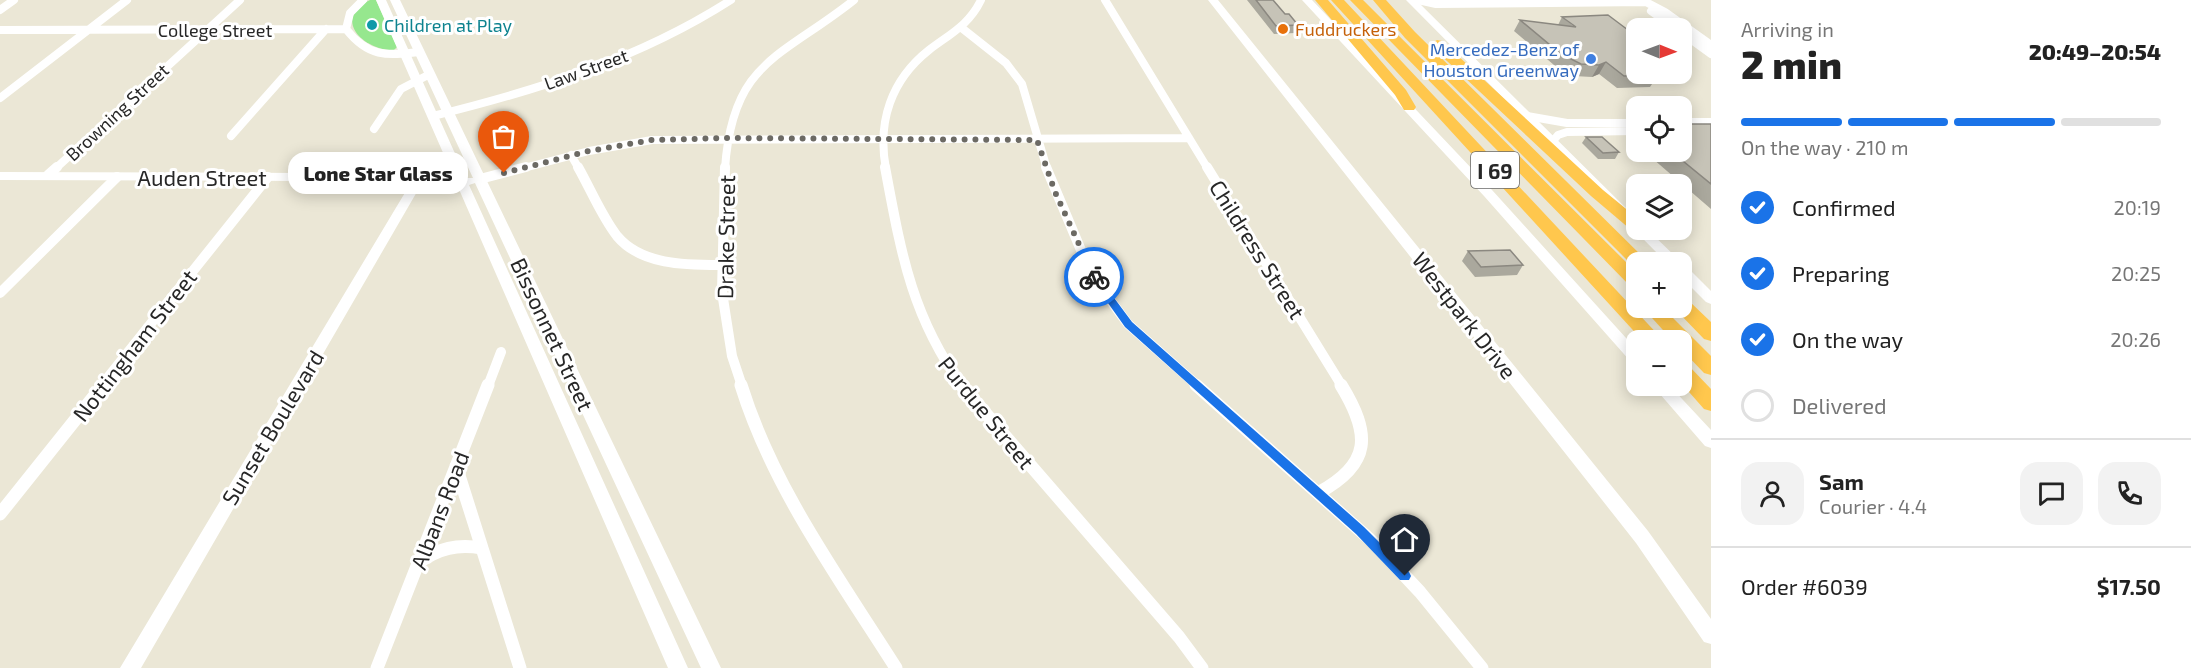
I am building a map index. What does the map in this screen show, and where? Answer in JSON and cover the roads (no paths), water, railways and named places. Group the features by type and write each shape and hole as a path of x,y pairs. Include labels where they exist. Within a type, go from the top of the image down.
{"highway":[{"path":"1321,0 1401,93 1409,107"},
{"name":"I 69","path":"1337,0 1644,330"},
{"path":"1356,0 1626,272"},
{"name":"I 69","path":"1379,0 1410,35 1629,252"},
{"path":"1389,0 1596,193 1626,217"},
{"path":"1477,123 1626,281"},
{"path":"1692,315 1711,334"},
{"path":"1662,318 1711,368"},
{"path":"1672,318 1711,356"},
{"path":"1692,382 1711,403"}],"main road":[{"name":"Bissonnet Street","path":"381,0 412,53 441,114 480,179 711,668"},
{"name":"Bissonnet Street","path":"395,0 412,53"},
{"name":"Westpark Drive","path":"1213,0 1642,537 1711,635"},
{"path":"1307,0 1392,92 1409,107 1626,347"},
{"path":"1411,0 1419,5 1626,215"},
{"name":"Bissonnet Street","path":"441,114 462,182 678,668"},
{"name":"Auden Street","path":"0,176 303,177 414,187 480,179"},
{"name":"Sunset Boulevard","path":"130,668 414,187"},
{"path":"1651,240 1664,252"},
{"path":"1692,280 1711,299"},
{"path":"530,334 550,327"},
{"path":"1670,396 1711,441"},
{"path":"643,590 668,579"}],"street":[{"path":"0,10 14,0"},
{"path":"0,98 127,0"},
{"name":"Browning Street","path":"48,176 240,0"},
{"path":"363,0 353,7 347,16 346,30 356,43 365,50 384,55 412,53"},
{"name":"Law Street","path":"441,114 525,92 633,53 731,0"},
{"name":"Drake Street","path":"854,0 840,12 783,47 759,71 739,100 733,114 728,138 720,265 723,307 729,342 756,427 796,507 896,668"},
{"name":"Purdue Street","path":"981,0 963,29 927,52 910,69 893,92 884,118 882,139 906,271 926,329 944,363 977,406 1179,638 1202,668"},
{"name":"Childress Street","path":"1105,0 1355,408 1361,430 1358,458 1352,470 1342,480 1318,493"},
{"path":"1630,1 1661,18"},
{"path":"1419,5 1580,4 1645,1 1711,45"},
{"path":"231,136 326,29"},
{"path":"963,29 1006,63 1022,84 1037,140 1055,192 1091,274 1128,324 1374,543 1405,576 1482,668"},
{"name":"College Street","path":"0,30 346,30"},
{"path":"1692,40 1711,54"},
{"path":"374,129 401,89 423,77"},
{"path":"1527,116 1545,122 1626,123"},
{"path":"1692,122 1711,122"},
{"path":"1553,141 1558,135 1567,132 1626,131"},
{"path":"1692,131 1711,131"},
{"name":"Auden Street","path":"480,179 571,155 652,140 1190,138"},
{"path":"571,155 616,235 624,244 663,261 720,265"},
{"path":"0,293 117,177"},
{"name":"Nottingham Street","path":"0,514 268,177"},
{"name":"Albans Road","path":"377,668 501,352"},
{"path":"456,466 520,668"},
{"path":"418,563 443,548 456,545 482,548"}],"place":[{"name":"Children at Play","path":"372,25"},
{"name":"Fuddruckers","path":"1283,29"},
{"name":"Mercedez-Benz of Houston Greenway","path":"1591,59"},
{"name":"Lone Star Glass","path":"504,173"}]}
